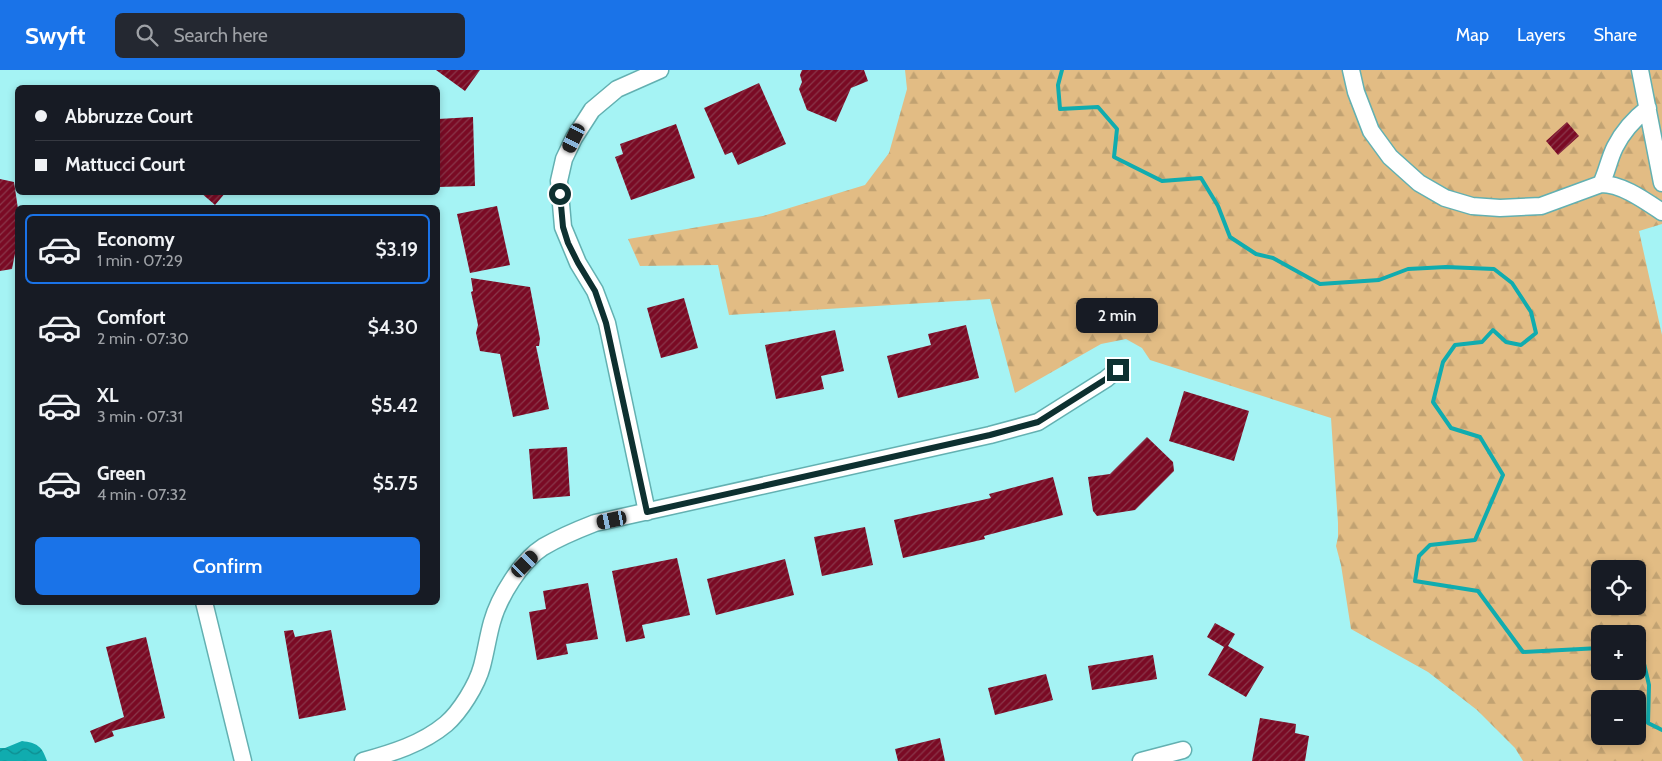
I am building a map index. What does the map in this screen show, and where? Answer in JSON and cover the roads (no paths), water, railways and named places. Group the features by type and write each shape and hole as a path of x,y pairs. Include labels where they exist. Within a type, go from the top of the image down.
{"street":[{"path":"647,512 606,323 595,291 578,263 563,227 559,181 564,159 574,138 592,110 617,88 660,70"},
{"path":"1351,70 1356,92 1371,131 1385,151 1419,183 1445,198 1481,207 1541,206 1601,184 1610,184 1638,197 1662,212"},
{"path":"1640,70 1662,183"},
{"path":"1601,184 1614,148 1626,128 1648,108"},
{"path":"362,761 408,746 431,735 447,723 461,708 481,668 498,603 525,564 541,548 565,535 595,523 990,435 1038,422 1118,370"},
{"path":"205,605 243,761"},
{"path":"1141,761 1183,750"}],"water":[{"path":"22,741 38,746 47,761 0,761 0,748 5,748"}],"waterway":[{"path":"1062,70 1058,85 1060,109 1098,107 1117,129 1114,157 1162,181 1201,178 1218,206 1230,237 1256,254 1273,258 1320,284 1379,280 1408,269 1446,267 1494,269 1512,283 1531,312 1536,333 1521,345 1506,342 1493,330 1482,342 1455,345 1443,362 1433,402 1451,428 1480,437 1503,475 1475,540 1430,545 1419,556 1415,581 1478,591 1523,652 1591,648"},
{"path":"1646,672 1649,685 1648,723 1662,730"}]}
